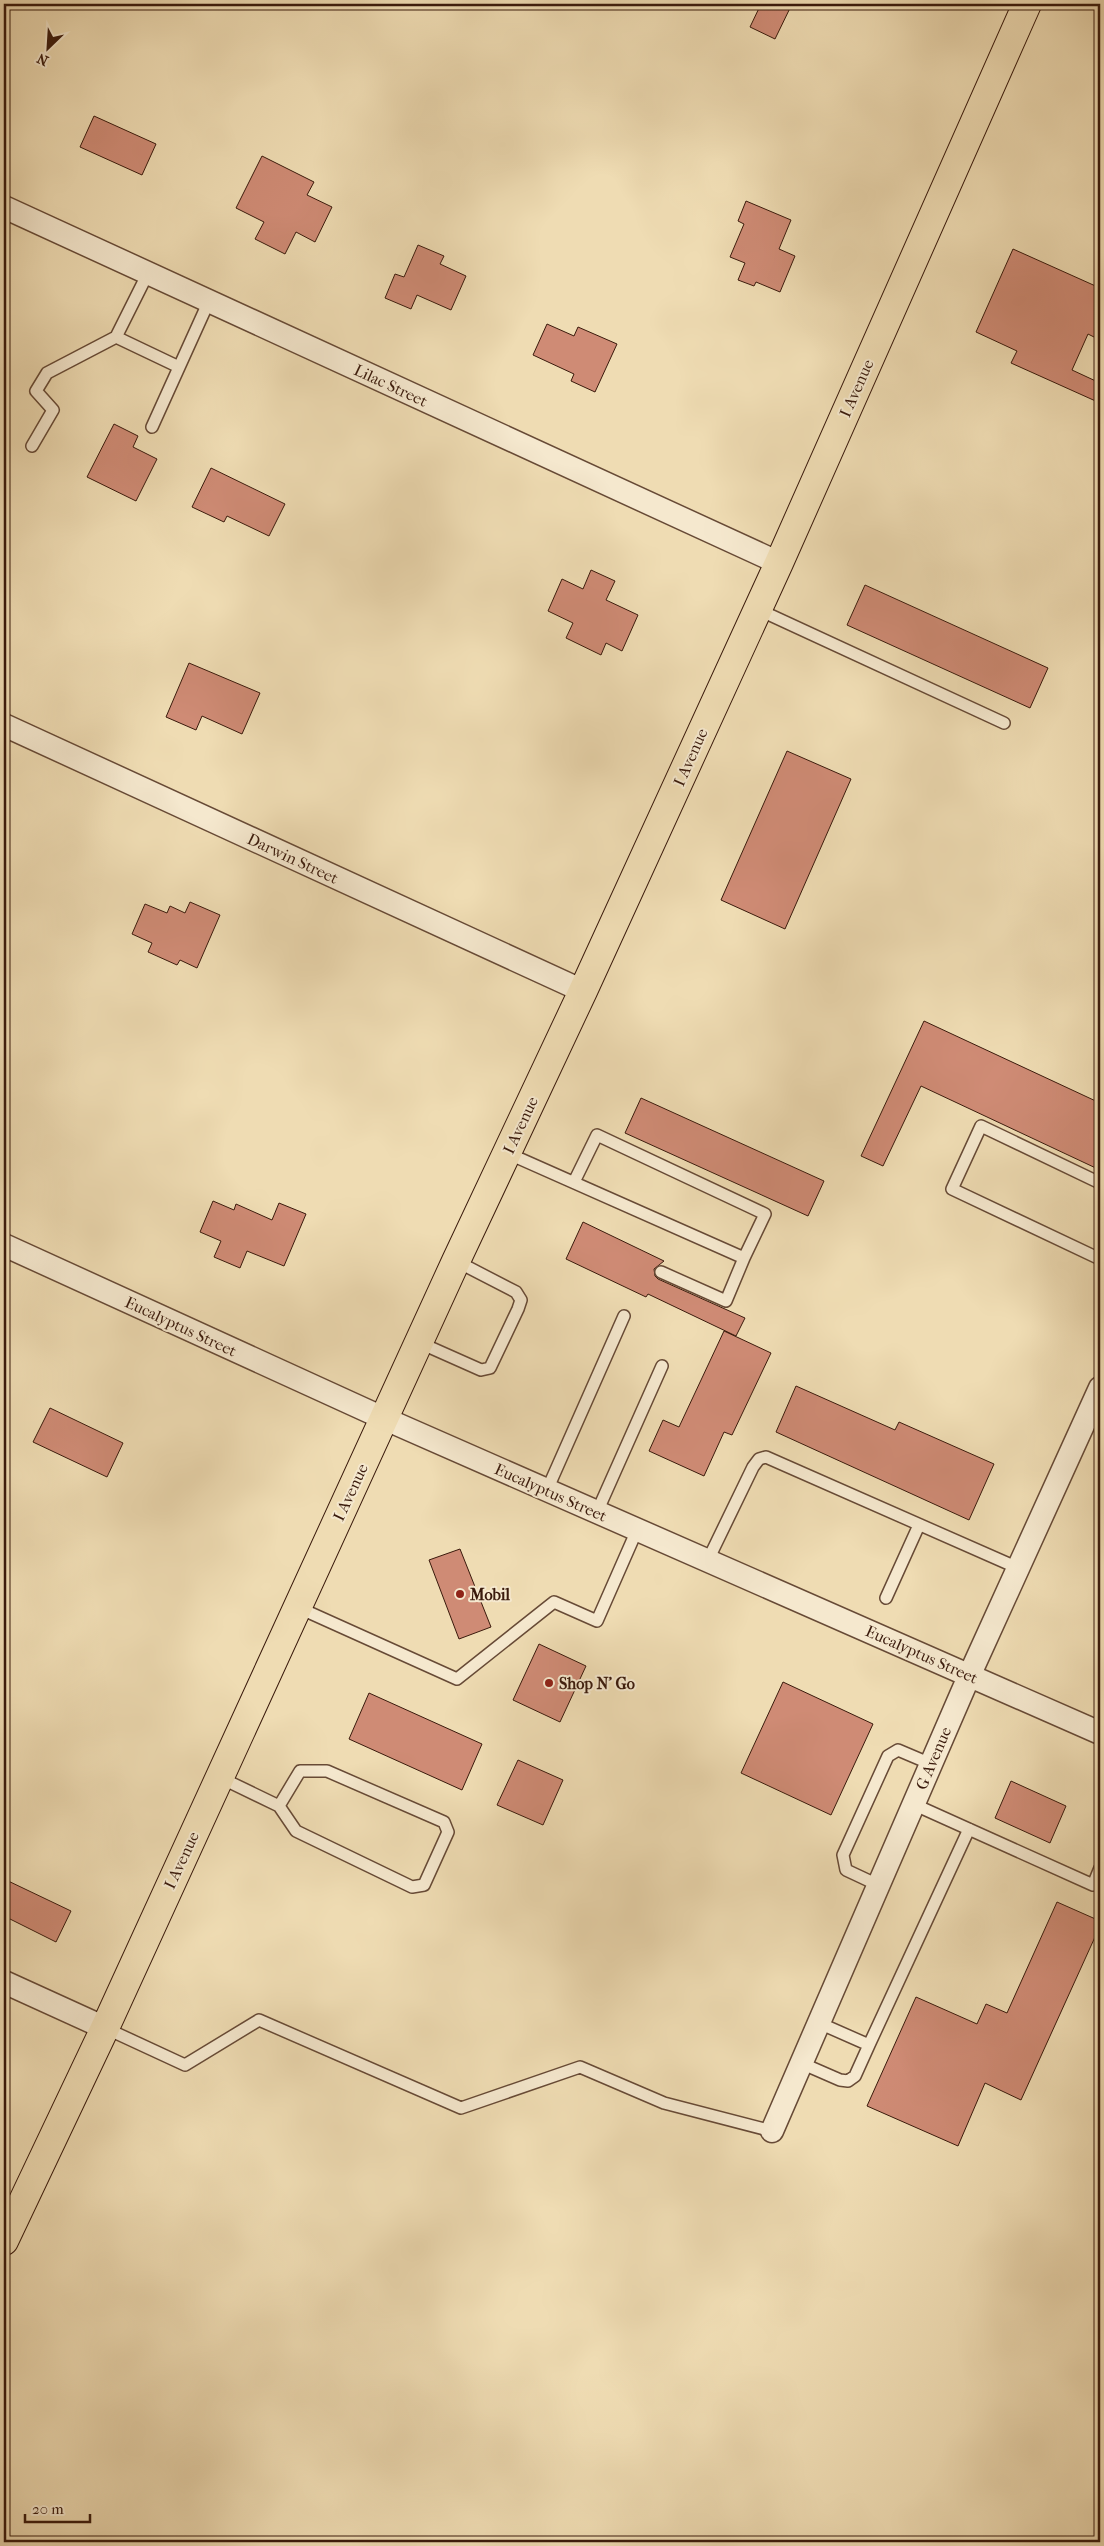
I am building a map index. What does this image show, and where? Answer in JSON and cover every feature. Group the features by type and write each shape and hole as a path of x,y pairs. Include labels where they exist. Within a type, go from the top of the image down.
{"main road":[{"name":"I Avenue","path":"4,2241 104,2028 418,1342 583,991 779,562 1027,4"}],"street":[{"name":"Lilac Street","path":"4,207 779,562"},
{"name":"Darwin Street","path":"4,725 583,991"},
{"name":"Eucalyptus Street","path":"4,1245 383,1418 970,1674 1100,1733"},
{"name":"G Avenue","path":"772,2131 970,1674 1099,1394"},
{"path":"4,1982 104,2028"}],"lane":[{"path":"32,446 53,410 36,391 47,373 116,337 148,273"},
{"path":"152,428 210,301"},
{"path":"116,337 179,367"},
{"path":"757,609 1004,723"},
{"path":"1100,1182 981,1126 952,1189 1100,1259"},
{"path":"574,1182 597,1135 764,1214 726,1300 661,1272"},
{"path":"507,1152 744,1258"},
{"path":"418,1342 481,1370 490,1368 510,1327 521,1300 516,1292 456,1261"},
{"path":"546,1490 624,1316"},
{"path":"597,1512 662,1366"},
{"path":"708,1560 753,1466 759,1459 766,1458 1018,1568"},
{"path":"886,1598 919,1525"},
{"path":"297,1607 457,1678 554,1602 597,1621 637,1530"},
{"path":"878,1885 846,1870 843,1855 888,1756 898,1750 931,1764"},
{"path":"219,1777 279,1806 296,1831 412,1887 424,1885 448,1832 444,1822 327,1771 300,1770 279,1806"},
{"path":"913,1804 1092,1885 1100,1868"},
{"path":"801,2063 840,2080 848,2081 855,2076 969,1829"},
{"path":"104,2028 185,2065 259,2020 461,2108 580,2067 664,2103 772,2131"},
{"path":"819,2023 870,2045"}],"building":[{"path":"761,4 792,4 775,39 750,27"},
{"path":"94,116 156,144 142,175 80,147"},
{"path":"262,156 314,182 307,195 332,207 315,242 296,232 285,254 255,239 264,222 236,208"},
{"path":"746,201 791,220 779,249 795,256 780,292 756,282 754,286 738,280 745,263 730,257 744,224 738,221"},
{"path":"418,245 444,256 440,264 466,276 451,310 417,295 411,309 385,298 395,274 404,277"},
{"path":"1013,249 1100,288 1100,340 1088,334 1072,370 1100,383 1100,403 1011,363 1017,351 976,332"},
{"path":"547,324 574,336 578,327 617,344 595,392 571,381 574,374 533,355"},
{"path":"114,424 138,436 133,447 157,459 136,501 87,477"},
{"path":"211,468 285,504 269,536 227,516 224,522 192,507"},
{"path":"591,570 615,581 606,600 638,615 622,651 606,643 601,655 566,638 573,623 548,611 562,579 583,589"},
{"path":"865,585 1048,668 1030,708 847,625"},
{"path":"189,663 260,693 242,734 202,716 196,730 166,717"},
{"path":"787,751 851,779 785,929 721,900"},
{"path":"190,902 220,915 197,968 180,960 177,965 148,952 152,943 132,934 145,904 167,913 170,906 185,913"},
{"path":"924,1021 1100,1103 1100,1170 921,1086 883,1166 861,1156"},
{"path":"641,1098 824,1181 808,1216 625,1133"},
{"path":"213,1201 234,1210 236,1204 272,1220 279,1203 306,1214 284,1266 247,1251 240,1268 214,1257 221,1241 200,1232"},
{"path":"583,1222 664,1261 654,1269 655,1276 658,1279 745,1318 736,1336 648,1294 646,1297 566,1259"},
{"path":"724,1331 771,1353 732,1435 724,1432 704,1476 649,1451 663,1420 679,1427"},
{"path":"796,1386 895,1430 899,1422 994,1464 969,1520 776,1432"},
{"path":"50,1408 123,1443 107,1477 33,1442"},
{"name":"Mobil","path":"460,1549 491,1627 459,1639 429,1560"},
{"name":"Shop N' Go","path":"539,1644 586,1666 560,1722 513,1700"},
{"path":"783,1682 873,1724 831,1815 741,1773"},
{"path":"369,1693 482,1744 462,1790 349,1739"},
{"path":"518,1760 563,1780 543,1825 497,1805"},
{"path":"1011,1781 1066,1806 1050,1843 995,1818"},
{"path":"4,1879 71,1911 56,1942 4,1916"},
{"path":"1057,1902 1100,1921 1100,1926 1021,2100 985,2083 958,2146 867,2106 916,1997 977,2024 986,2004 1007,2013"}],"place":[{"name":"Mobil","path":"460,1594"},
{"name":"Shop N' Go","path":"549,1683"}]}
